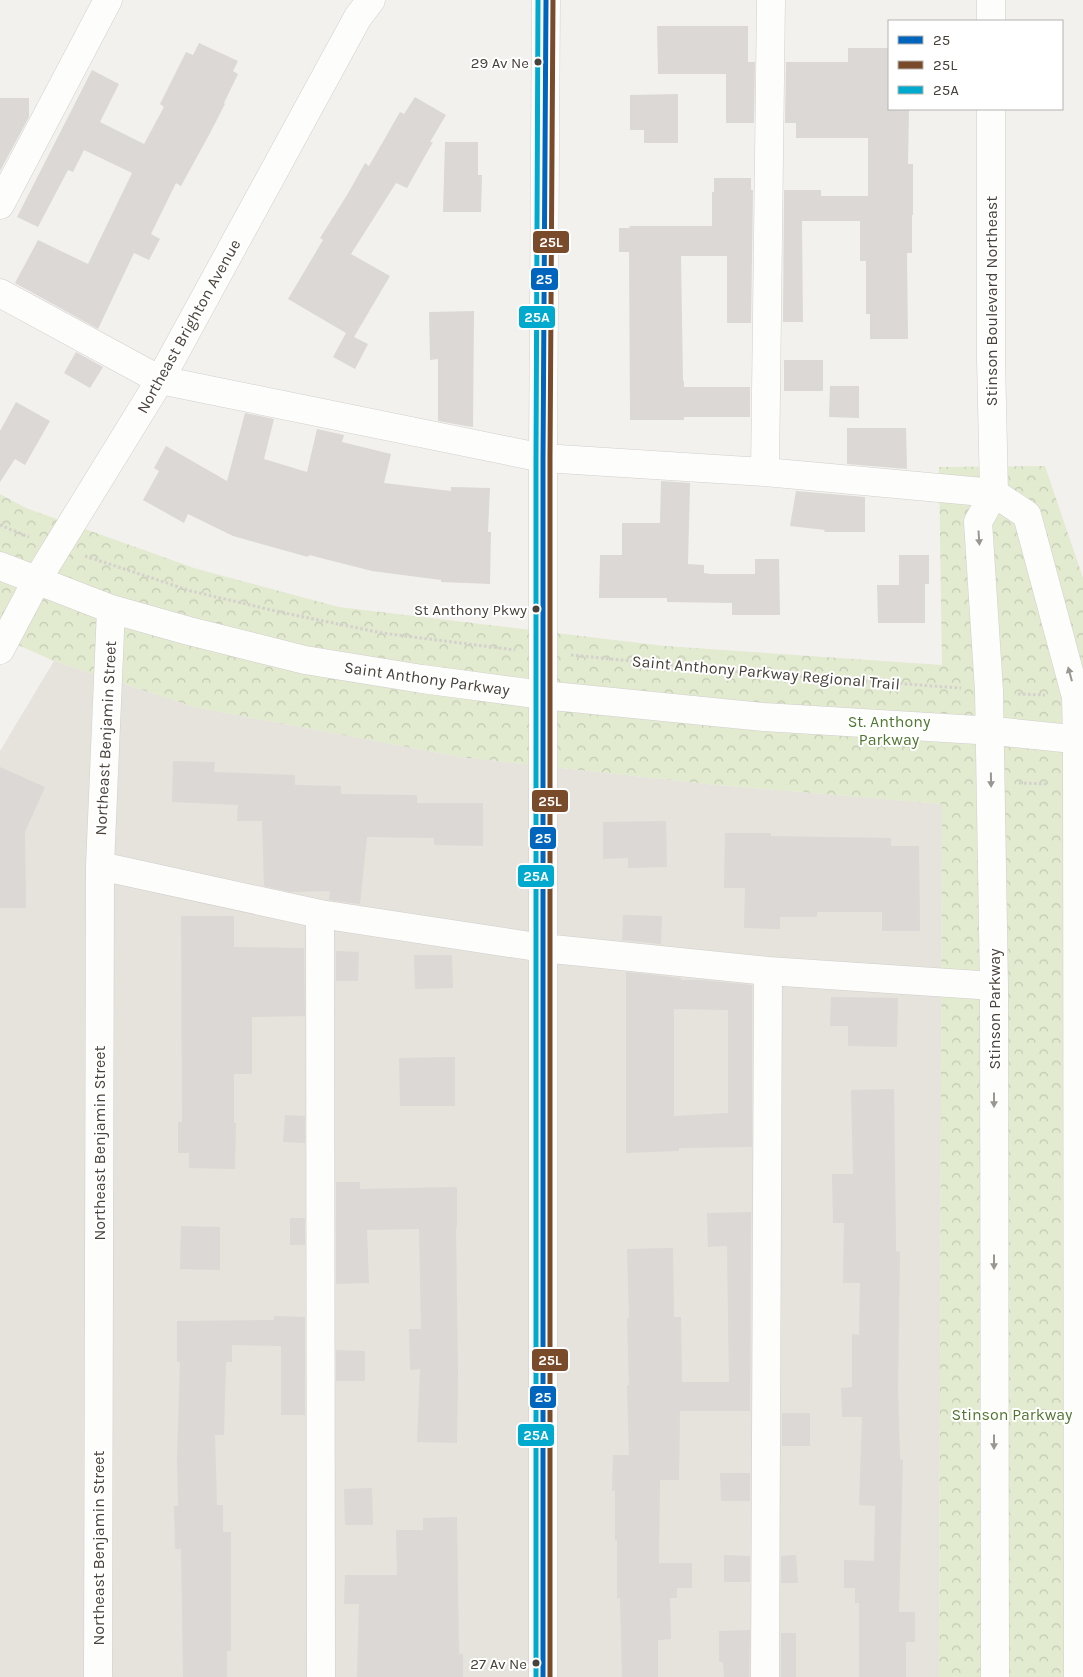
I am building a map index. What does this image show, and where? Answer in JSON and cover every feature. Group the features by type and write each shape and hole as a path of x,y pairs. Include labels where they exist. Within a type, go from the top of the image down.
{"street":[{"path":"0,205 108,0"},
{"name":"Northeast Brighton Avenue","path":"0,650 37,580 160,380 358,17 371,0"},
{"path":"543,1677 543,458 546,0"},
{"path":"766,472 770,0"},
{"path":"991,0 991,20"},
{"name":"Stinson Boulevard Northeast","path":"991,110 991,359 994,493"},
{"path":"0,293 160,380 543,458 766,472 994,493 1027,515 1076,697 1080,739 1078,1677"},
{"path":"990,731 978,522 994,493"},
{"name":"Saint Anthony Parkway","path":"0,566 111,609 189,631 305,660 422,679 543,695 764,717 990,731 1080,739"},
{"name":"Northeast Benjamin Street","path":"98,1677 100,866 111,609"},
{"name":"Stinson Parkway","path":"990,731 994,986 994,1677"},
{"path":"100,866 320,914 543,948 768,971 994,986"},
{"path":"320,914 321,1677"},
{"path":"765,1677 768,971"}],"path":[{"path":"0,525 21,534"},
{"path":"84,556 192,591 280,612 382,633 509,649"},
{"name":"Saint Anthony Parkway Regional Trail","path":"579,656 751,673 954,686"},
{"path":"1018,694 1052,696"},
{"path":"1012,782 1051,784"}],"shaded area":[{"path":"54,661 194,707 460,757 717,785 942,804 939,1677 0,1677 0,751"}],"green space":[{"name":"St. Anthony Parkway","path":"1045,466 1083,578 1083,1677 939,1677 942,804 717,785 460,757 194,707 54,661 0,637 0,494 26,508 197,569 339,607 665,646 942,665 939,467"}],"building":[{"path":"657,26 748,26 748,62 755,62 754,123 726,123 726,74 658,74"},
{"path":"199,43 238,61 233,71 238,74 209,135 181,186 176,183 151,234 160,239 149,260 134,253 98,329 15,283 38,240 88,264 132,173 84,150 73,172 68,170 38,227 17,217 92,70 119,84 100,122 144,144 164,107 160,104 186,52 193,55"},
{"path":"848,48 888,48 888,110 909,110 908,164 913,164 913,215 912,253 907,253 908,339 870,339 870,314 866,314 866,261 860,261 860,221 802,221 803,322 783,322 784,190 821,190 821,196 868,196 868,138 796,138 796,123 785,123 786,62 848,62"},
{"path":"678,94 678,143 644,143 644,130 630,130 630,95"},
{"path":"415,97 446,115 407,188 396,183 351,254 390,276 354,337 368,344 355,369 333,357 346,333 288,299 323,240 320,238 365,163 369,166 400,112 404,114"},
{"path":"0,98 29,98 29,117 0,171"},
{"path":"445,142 478,142 478,175 482,175 481,212 443,212"},
{"path":"714,178 751,178 751,190 753,190 751,323 727,323 727,256 681,256 683,381 684,387 750,387 750,417 684,417 684,420 630,420 629,252 619,252 619,228 630,228 629,226 712,226"},
{"path":"474,311 473,427 438,421 438,359 430,360 429,312"},
{"path":"76,352 103,367 90,388 64,373"},
{"path":"784,360 823,360 823,391 784,391"},
{"path":"830,386 859,386 859,418 829,417"},
{"path":"16,402 50,421 25,465 15,459 0,482 0,431"},
{"path":"245,413 274,419 264,459 307,472 317,429 344,435 342,442 391,454 384,483 451,491 451,487 490,488 488,532 491,532 490,584 441,582 441,580 372,571 309,555 308,557 233,536 188,514 184,523 143,500 159,471 154,468 166,446 227,481"},
{"path":"847,428 906,428 907,469 847,464"},
{"path":"661,481 690,483 688,564 704,565 704,573 710,574 755,574 755,559 779,559 780,615 732,615 732,603 667,602 667,598 599,598 600,555 622,555 622,523 660,523"},
{"path":"796,491 865,497 865,532 824,532 825,530 790,526"},
{"path":"899,555 929,555 929,584 925,584 925,623 878,623 877,585 899,585"},
{"path":"173,761 215,762 214,772 295,775 295,785 341,786 341,794 417,795 417,803 483,803 483,846 434,845 434,838 367,837 360,904 329,900 330,891 290,892 264,886 262,821 237,821 238,805 172,802"},
{"path":"0,767 45,787 25,832 26,908 0,908"},
{"path":"666,821 667,867 628,868 628,858 603,859 603,822"},
{"path":"725,833 771,833 771,836 891,838 891,846 919,846 920,931 882,931 882,912 817,912 817,917 780,917 780,929 744,928 745,888 724,888"},
{"path":"623,915 662,916 661,944 622,940"},
{"path":"181,916 234,916 234,947 304,948 305,1016 252,1017 252,1074 234,1074 235,1169 189,1168 189,1153 178,1153 178,1122 182,1122"},
{"path":"336,951 359,952 358,981 336,981"},
{"path":"414,955 452,955 453,988 415,989"},
{"path":"626,972 681,978 681,980 752,985 752,1147 679,1148 679,1151 626,1153","holes":["674,1009 728,1010 728,1113 674,1116"]},
{"path":"831,997 898,998 897,1047 848,1046 848,1026 830,1026"},
{"path":"455,1057 455,1106 400,1106 399,1058"},
{"path":"894,1089 896,1251 900,1252 898,1387 900,1459 903,1460 899,1612 915,1612 915,1642 906,1642 906,1677 859,1677 859,1603 855,1603 855,1588 844,1588 844,1560 874,1561 875,1506 859,1505 862,1417 842,1417 841,1388 852,1387 852,1334 859,1335 860,1283 843,1283 844,1223 833,1223 832,1174 853,1174 851,1090"},
{"path":"285,1115 305,1116 305,1143 283,1142"},
{"path":"336,1182 360,1182 360,1189 457,1187 457,1443 417,1442 420,1369 410,1370 409,1329 421,1329 419,1229 367,1230 369,1283 336,1284"},
{"path":"751,1212 750,1411 680,1411 679,1480 660,1480 659,1563 692,1563 692,1588 677,1588 677,1598 670,1598 671,1639 658,1640 658,1677 622,1677 620,1598 617,1599 615,1491 612,1491 613,1455 629,1455 627,1249 673,1248 674,1317 681,1317 682,1382 729,1382 727,1246 708,1247 707,1213"},
{"path":"290,1218 305,1218 305,1245 290,1245"},
{"path":"181,1226 220,1227 220,1270 180,1269"},
{"path":"274,1316 305,1317 305,1415 281,1415 281,1346 232,1345 232,1362 226,1362 224,1435 215,1435 217,1505 223,1505 223,1532 231,1532 231,1651 227,1651 227,1677 183,1677 181,1549 175,1549 174,1506 178,1506 177,1458 180,1362 177,1362 177,1321 274,1320"},
{"path":"336,1350 365,1351 365,1381 336,1381"},
{"path":"782,1413 810,1413 810,1446 782,1446"},
{"path":"720,1473 750,1473 750,1501 721,1501"},
{"path":"372,1488 373,1525 345,1525 344,1489"},
{"path":"457,1517 459,1654 463,1654 463,1677 357,1677 359,1604 344,1604 345,1575 397,1575 396,1530 423,1530 423,1518"},
{"path":"724,1555 750,1556 750,1582 724,1582"},
{"path":"796,1555 798,1583 781,1583 781,1556"},
{"path":"750,1630 749,1677 724,1677 723,1662 719,1662 719,1631"},
{"path":"781,1633 796,1633 796,1677 781,1677"}],"transit line":[{"name":"25A","path":"536,1677 538,0"},
{"name":"25","path":"543,1677 543,458 546,0"},
{"name":"25L","path":"550,1677 550,458 553,0"}],"place":[{"name":"29 Av Ne","path":"538,62"},
{"name":"St Anthony Pkwy","path":"536,609"},
{"name":"27 Av Ne","path":"536,1663"}]}
